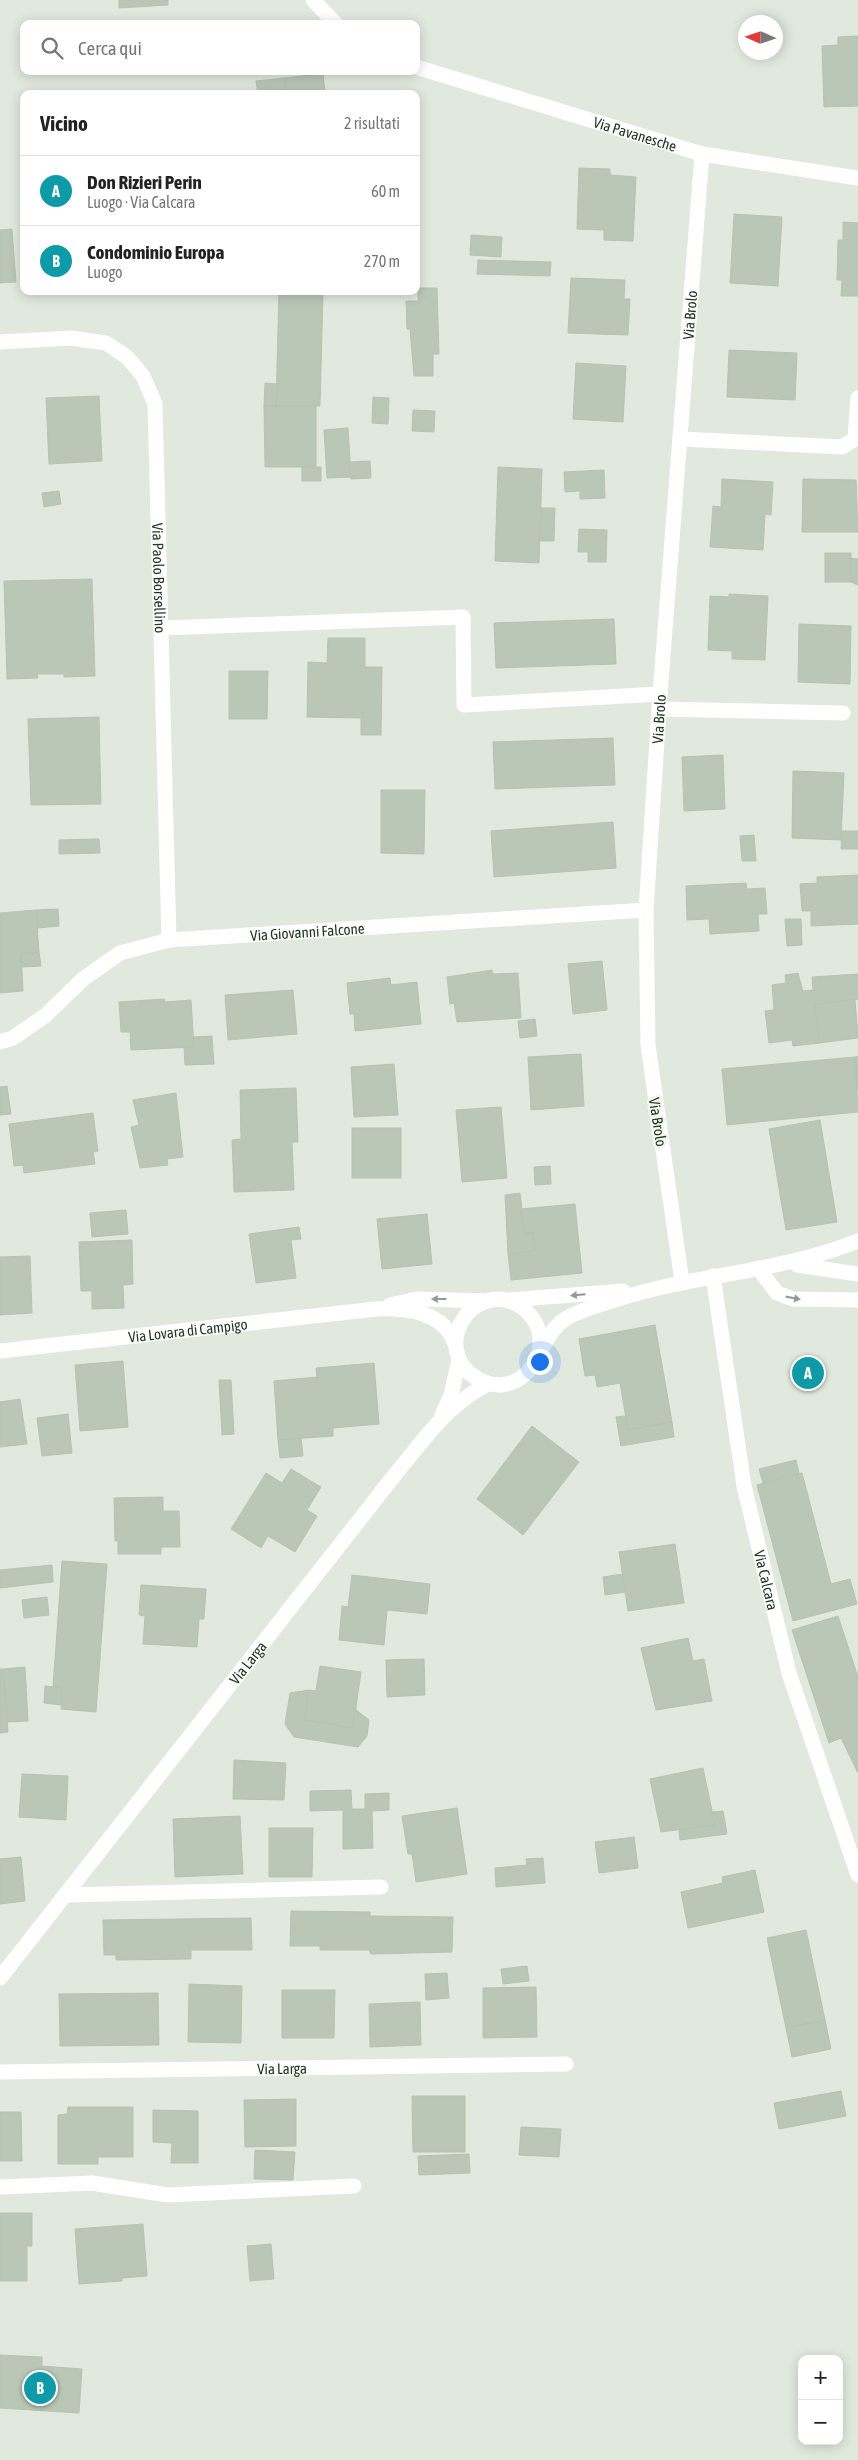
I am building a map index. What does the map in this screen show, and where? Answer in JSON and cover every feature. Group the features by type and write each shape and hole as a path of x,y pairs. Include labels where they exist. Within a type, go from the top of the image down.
{"street":[{"path":"313,0 332,20"},
{"name":"Via Pavanesche","path":"420,68 702,154 858,178"},
{"name":"Via Brolo","path":"682,1282 648,1045 646,910 702,154"},
{"name":"Via Paolo Borsellino","path":"0,342 71,338 106,343 127,357 143,376 155,404 169,940"},
{"path":"682,439 842,447 855,439 858,398"},
{"path":"162,628 463,617 464,705 660,702 843,713"},
{"name":"Via Giovanni Falcone","path":"0,1042 13,1038 46,1015 83,979 120,953 169,940 646,910"},
{"path":"662,1286 570,1316 558,1324 534,1365 520,1379 510,1383 490,1384 472,1376 459,1360 456,1344 458,1328 467,1314 488,1301 662,1286 786,1264 858,1241"},
{"path":"786,1264 858,1274"},
{"path":"758,1268 777,1293 793,1299 858,1300"},
{"name":"Via Calcara","path":"712,1276 744,1486 789,1673 858,1875"},
{"name":"Via Lovara di Campigo","path":"0,1351 376,1308 417,1299 488,1301"},
{"path":"504,1300 520,1306 532,1317 540,1336 538,1356"},
{"name":"Via Lovara di Campigo","path":"376,1308 398,1309 429,1316 449,1330 456,1344"},
{"name":"Via Larga","path":"432,1431 451,1395 459,1360"},
{"name":"Via Larga","path":"0,1978 397,1472 432,1431 462,1401 490,1384"},
{"path":"66,1895 381,1887"},
{"name":"Via Larga","path":"0,2072 566,2064"},
{"path":"0,2186 92,2183 168,2195 354,2186"}],"building":[{"path":"119,0 168,0 168,5 119,8"},
{"path":"858,36 858,106 824,107 822,46 838,45 838,37"},
{"path":"323,75 325,90 286,90 285,78"},
{"path":"285,78 286,90 257,90 256,81"},
{"path":"579,168 610,169 610,175 636,177 633,241 604,240 604,230 577,229"},
{"path":"734,214 782,217 778,286 730,283"},
{"path":"843,222 858,223 858,296 841,296 842,280 837,280 838,240 843,240"},
{"path":"12,229 16,282 0,283 0,230"},
{"path":"471,235 502,237 501,257 470,255"},
{"path":"478,260 551,262 550,276 477,274"},
{"path":"571,278 625,280 624,299 630,299 628,335 568,333"},
{"path":"420,288 437,288 439,354 433,354 433,376 414,376 410,329 407,329 406,301 418,301"},
{"path":"279,295 323,295 320,406 276,406"},
{"path":"729,350 797,353 795,400 727,397"},
{"path":"576,363 626,366 623,422 573,419"},
{"path":"265,383 277,384 276,406 264,406"},
{"path":"99,396 102,461 49,464 46,398"},
{"path":"373,397 389,398 388,424 372,423"},
{"path":"264,406 316,406 316,467 265,467"},
{"path":"413,410 435,411 434,432 412,431"},
{"path":"348,428 351,477 327,478 324,430"},
{"path":"370,461 371,478 351,479 350,462"},
{"path":"302,467 321,467 321,481 302,481"},
{"path":"498,467 542,469 539,563 495,561"},
{"path":"604,470 605,498 580,499 580,491 565,492 564,472"},
{"path":"722,479 773,482 771,515 765,514 763,550 710,547 713,506 721,507"},
{"path":"803,479 856,480 858,532 802,532"},
{"path":"59,491 61,504 44,507 42,493"},
{"path":"541,508 555,508 554,541 540,541"},
{"path":"579,529 607,530 606,562 588,562 588,552 578,552"},
{"path":"825,553 851,553 851,582 825,582"},
{"path":"851,558 858,559 858,585 851,582"},
{"path":"92,579 95,676 64,677 64,674 37,674 38,678 7,679 4,581"},
{"path":"729,594 768,596 765,660 732,659 732,651 708,650 710,596 729,597"},
{"path":"614,619 616,664 496,668 494,623"},
{"path":"799,624 851,626 850,684 798,682"},
{"path":"328,638 365,638 365,667 382,667 381,735 361,735 361,718 307,717 308,662 327,663"},
{"path":"229,671 268,671 267,719 229,719"},
{"path":"99,717 101,804 31,805 28,719"},
{"path":"613,738 615,785 495,789 493,742"},
{"path":"723,755 725,809 684,811 682,757"},
{"path":"793,771 844,773 841,840 792,838"},
{"path":"381,790 425,790 424,854 381,853"},
{"path":"613,822 616,868 494,877 491,831"},
{"path":"842,831 858,831 858,849 841,849"},
{"path":"754,835 756,861 742,861 740,836"},
{"path":"99,839 100,853 59,854 59,840"},
{"path":"858,875 858,924 811,926 811,911 802,911 800,884 817,883 817,877"},
{"path":"746,883 747,889 765,888 767,914 758,914 759,931 710,934 709,919 687,920 686,886"},
{"path":"58,909 59,926 38,928 36,910"},
{"path":"36,910 39,952 21,954 23,991 0,993 0,913"},
{"path":"785,919 801,919 802,945 787,946"},
{"path":"39,952 41,966 22,967 21,954"},
{"path":"602,961 607,1010 573,1014 568,964"},
{"path":"492,970 493,974 518,973 521,1018 457,1022 454,1003 450,1004 447,977"},
{"path":"798,973 803,991 813,990 812,977 858,974 858,999 815,1005 819,1043 793,1046 792,1040 769,1043 765,1011 774,1010 772,985 786,983 785,975"},
{"path":"390,978 391,985 417,982 421,1024 355,1031 354,1014 350,1014 347,983"},
{"path":"293,990 297,1034 228,1040 225,995"},
{"path":"164,999 165,1002 191,1000 194,1047 131,1050 130,1032 121,1032 119,1002"},
{"path":"855,999 858,1038 819,1043 815,1005"},
{"path":"535,1019 537,1036 520,1038 518,1021"},
{"path":"212,1036 214,1064 185,1065 184,1047 194,1047 193,1037"},
{"path":"581,1054 584,1106 531,1110 528,1057"},
{"path":"858,1056 858,1091 855,1057"},
{"path":"855,1057 858,1112 727,1125 722,1069"},
{"path":"394,1064 398,1115 354,1117 351,1067"},
{"path":"7,1086 11,1114 0,1115 0,1087"},
{"path":"296,1088 298,1142 292,1142 294,1190 234,1192 232,1140 241,1139 240,1090"},
{"path":"176,1093 183,1157 167,1159 168,1165 140,1168 131,1127 139,1125 133,1100"},
{"path":"501,1107 507,1178 462,1182 456,1110"},
{"path":"93,1113 98,1151 93,1152 95,1164 24,1173 23,1165 14,1166 9,1124"},
{"path":"820,1120 837,1222 786,1230 769,1129"},
{"path":"352,1128 401,1128 401,1178 352,1178"},
{"path":"550,1166 551,1184 535,1185 534,1167"},
{"path":"520,1193 525,1233 533,1232 535,1251 508,1254 505,1195"},
{"path":"575,1204 582,1273 511,1280 508,1254 535,1251 533,1232 525,1233 521,1209"},
{"path":"126,1210 128,1234 92,1237 90,1213"},
{"path":"427,1214 432,1264 382,1269 377,1219"},
{"path":"299,1227 301,1239 291,1240 296,1278 256,1283 249,1234"},
{"path":"132,1240 133,1284 123,1285 124,1308 92,1309 92,1291 81,1291 79,1242"},
{"path":"30,1256 32,1313 0,1315 0,1257"},
{"path":"655,1325 672,1422 628,1430 620,1383 597,1387 595,1375 585,1376 579,1339"},
{"path":"123,1361 128,1427 80,1431 75,1365"},
{"path":"374,1363 379,1424 333,1428 333,1436 278,1440 274,1381 317,1377 316,1368"},
{"path":"219,1380 231,1380 234,1434 222,1435"},
{"path":"20,1399 27,1444 0,1447 0,1402"},
{"path":"68,1414 72,1453 42,1456 37,1418"},
{"path":"626,1416 628,1430 672,1422 674,1437 621,1446 616,1417"},
{"path":"532,1426 579,1462 523,1535 477,1499"},
{"path":"301,1438 303,1456 280,1458 278,1440"},
{"path":"796,1460 799,1473 763,1483 759,1469"},
{"path":"291,1469 321,1487 307,1510 317,1516 295,1552 268,1536 261,1548 231,1529 266,1473 282,1483"},
{"path":"802,1473 831,1584 850,1579 857,1604 793,1621 757,1485"},
{"path":"163,1497 163,1511 179,1511 180,1547 161,1547 161,1554 118,1554 118,1541 115,1541 114,1498"},
{"path":"675,1544 684,1603 628,1611 619,1552"},
{"path":"62,1561 107,1564 96,1712 61,1709 62,1688 53,1687"},
{"path":"52,1565 53,1582 0,1588 0,1570"},
{"path":"623,1574 625,1592 605,1595 603,1577"},
{"path":"352,1575 430,1584 427,1614 387,1610 384,1645 339,1640 342,1606 348,1607"},
{"path":"141,1585 206,1589 204,1619 199,1619 197,1647 143,1644 145,1616 139,1615"},
{"path":"47,1597 49,1615 24,1618 22,1600"},
{"path":"838,1616 858,1677 858,1773 841,1738 829,1743 792,1630"},
{"path":"688,1638 693,1661 704,1659 712,1701 656,1710 641,1648"},
{"path":"424,1659 425,1695 387,1697 386,1660"},
{"path":"320,1666 361,1672 353,1728 304,1720 309,1690 316,1691"},
{"path":"25,1667 28,1721 7,1722 3,1669"},
{"path":"0,1669 3,1669 8,1732 0,1733"},
{"path":"45,1686 62,1688 61,1705 44,1703"},
{"path":"309,1690 304,1720 353,1728 355,1709 369,1720 367,1736 358,1747 294,1737 285,1724 290,1693"},
{"path":"234,1760 286,1763 284,1800 233,1799"},
{"path":"703,1768 715,1825 661,1832 650,1779"},
{"path":"22,1774 68,1776 66,1820 19,1817"},
{"path":"351,1790 352,1809 365,1809 365,1794 389,1793 389,1810 372,1811 373,1848 343,1849 343,1810 310,1811 310,1791"},
{"path":"457,1808 467,1874 416,1882 412,1854 408,1854 402,1816"},
{"path":"723,1811 727,1834 680,1840 679,1830 715,1825 712,1812"},
{"path":"240,1816 243,1874 175,1877 173,1819"},
{"path":"269,1828 313,1828 312,1877 269,1877"},
{"path":"634,1837 638,1868 599,1873 595,1842"},
{"path":"21,1857 25,1901 0,1904 0,1859"},
{"path":"543,1858 545,1883 496,1887 495,1868 527,1865 526,1859"},
{"path":"755,1870 764,1912 688,1928 681,1892 723,1883 722,1877"},
{"path":"291,1911 370,1912 370,1916 453,1917 452,1952 371,1954 369,1950 320,1950 320,1946 290,1946"},
{"path":"251,1918 252,1950 191,1950 191,1959 116,1960 116,1955 104,1955 103,1920"},
{"path":"806,1930 825,2020 786,2028 767,1938"},
{"path":"527,1966 529,1981 503,1984 501,1969"},
{"path":"447,1973 449,1998 426,2000 425,1974"},
{"path":"189,1984 242,1986 241,2043 188,2042"},
{"path":"536,1987 537,2037 483,2038 483,1988"},
{"path":"282,1990 335,1990 334,2038 282,2038"},
{"path":"158,1993 159,2045 60,2046 59,1994"},
{"path":"420,2002 421,2045 370,2047 369,2004"},
{"path":"825,2020 831,2049 792,2057 786,2028"},
{"path":"841,2091 846,2116 779,2129 774,2103"},
{"path":"412,2096 465,2096 465,2152 413,2152"},
{"path":"296,2099 296,2146 245,2147 244,2100"},
{"path":"68,2107 133,2107 133,2157 98,2157 98,2164 58,2164 58,2115 67,2114"},
{"path":"153,2110 198,2111 198,2163 171,2163 172,2143 153,2142"},
{"path":"0,2112 21,2112 22,2161 0,2161"},
{"path":"521,2127 561,2129 559,2157 519,2155"},
{"path":"255,2150 295,2152 293,2180 254,2179"},
{"path":"469,2154 470,2173 419,2175 418,2156"},
{"path":"0,2213 32,2213 32,2246 27,2246 27,2281 0,2281"},
{"path":"143,2224 147,2276 122,2278 122,2281 79,2284 75,2229"},
{"path":"271,2244 274,2279 250,2281 247,2246"},
{"path":"0,2355 42,2357 42,2366 82,2369 79,2413 0,2408"}],"place":[{"name":"Don Rizieri Perin","path":"808,1373"},
{"name":"Condominio Europa","path":"40,2388"}]}
